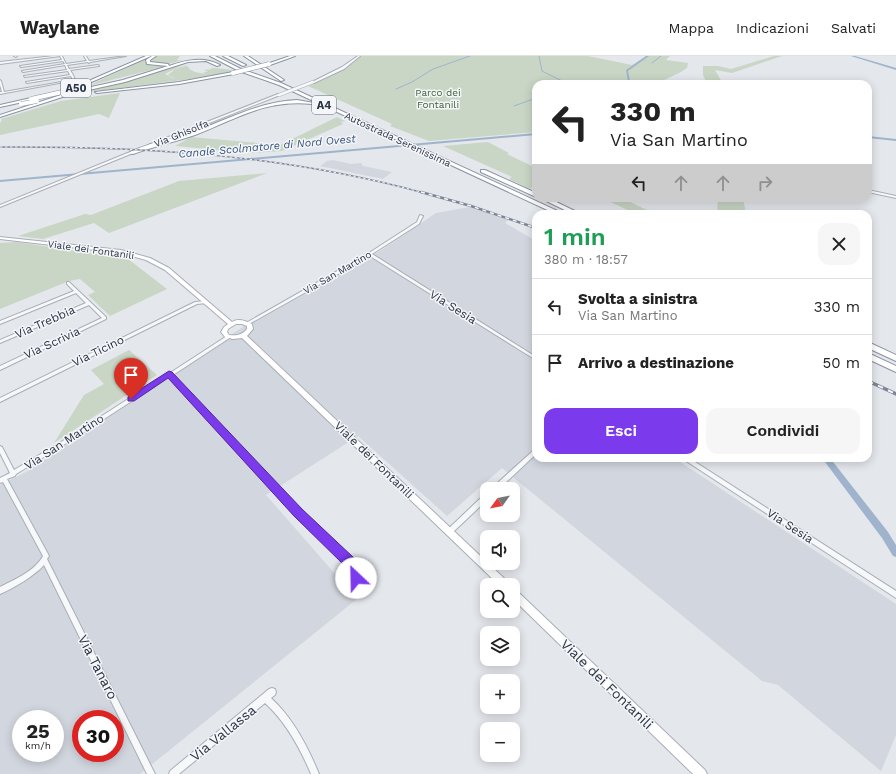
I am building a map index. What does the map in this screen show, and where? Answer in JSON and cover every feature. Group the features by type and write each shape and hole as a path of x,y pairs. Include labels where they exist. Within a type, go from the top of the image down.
{"highway":[{"name":"A50","path":"0,115 74,88 150,56"},
{"path":"59,97 123,68 154,56"},
{"path":"154,56 148,60 148,63 156,65 173,64"},
{"path":"0,107 173,64 180,62 188,56"},
{"name":"Autostrada Serenissima","path":"212,56 240,70 275,82 407,143 428,146 532,193"},
{"name":"Autostrada Serenissima","path":"225,56 282,80 532,200"},
{"path":"246,56 253,59 257,65 282,80"},
{"path":"267,64 288,56"},
{"name":"A50","path":"0,107 74,95 178,83 231,73 293,56"},
{"path":"0,115 192,60 206,60 227,68 240,70"},
{"path":"257,65 262,60"},
{"path":"167,74 192,62 203,62 222,68"},
{"path":"112,90 231,73"},
{"path":"174,78 208,77"},
{"path":"131,153 191,134 259,108 284,102 301,101 315,103 364,123"},
{"name":"Autostrada Serenissima","path":"536,202 553,210"},
{"path":"552,202 569,210"},
{"path":"872,347 896,358"},
{"path":"872,358 896,369"}],"main road":[{"name":"Viale dei Fontanili","path":"0,238 107,250 141,257 167,269 200,296 230,324"},
{"path":"239,322 248,323 250,329 244,336 229,337 224,332 230,324 239,322"},
{"name":"Viale dei Fontanili","path":"244,336 497,578"},
{"name":"Viale dei Fontanili","path":"520,600 701,774"}],"street":[{"path":"15,56 21,66 29,88"},
{"path":"0,63 60,56 74,80 2,93 0,81"},
{"path":"85,56 89,62"},
{"path":"22,71 124,56"},
{"name":"Via Ghisolfa","path":"0,206 92,168 312,82 343,68 359,56"},
{"path":"21,66 63,60"},
{"path":"25,76 98,66"},
{"path":"27,82 72,75"},
{"path":"872,192 896,197"},
{"name":"Via San Martino","path":"248,323 370,254 418,223 421,216"},
{"name":"Via Sesia","path":"370,254 532,356"},
{"path":"68,283 89,303"},
{"path":"0,323 77,291"},
{"path":"196,303 200,296"},
{"name":"Via Ticino","path":"0,400 196,303 206,302"},
{"name":"Via Scrivia","path":"0,368 105,318 89,303"},
{"name":"Via Trebbia","path":"0,342 89,303"},
{"name":"Via San Martino","path":"2,480 229,337"},
{"path":"169,374 298,512 353,566 356,578 350,589"},
{"path":"0,448 13,474"},
{"path":"503,482 532,455"},
{"name":"Via Sesia","path":"691,462 896,594"},
{"name":"Via Tanaro","path":"2,480 45,552 44,561 151,774"},
{"path":"449,532 480,503"},
{"path":"0,591 34,570 44,561"},
{"name":"Via Vallassa","path":"173,774 272,692"},
{"path":"265,698 272,703 290,728 315,774"}],"shaded area":[{"path":"333,160 351,164 361,163 363,166 392,172 383,179 320,166 327,161"},
{"path":"470,207 508,220 505,223 532,239 532,462 680,462 896,604 896,735 881,771 778,685 762,681 502,468 486,482 480,482 480,487 447,516 358,436 266,495 357,599 140,774 0,774 0,485 28,471 253,320 380,251 436,213"}],"green space":[{"path":"156,56 180,56 177,60 182,60 169,64 152,64 149,61"},
{"name":"Parco dei Fontanili","path":"356,56 588,56 632,65 647,56 670,56 666,60 688,63 687,68 664,80 532,80 532,132 429,141 390,126 392,124 308,86 346,67"},
{"path":"774,56 782,56 732,73 715,70 721,80 705,80 703,75 703,66 718,66 731,69"},
{"path":"148,58 145,62 153,66 166,66 88,86"},
{"path":"190,61 165,74 172,78 190,79 66,95 136,78"},
{"path":"191,64 186,66 195,72 206,74 203,72 208,72 204,70 213,69 210,68 236,70 191,79 174,78 168,75 175,69"},
{"path":"120,93 109,118 99,114 0,135 1,119 61,101"},
{"path":"337,117 345,121 341,122 343,124 282,151 250,153 175,146 191,137 280,145"},
{"path":"488,142 509,153 507,154 532,166 532,187 530,189 509,179 512,177 443,146"},
{"path":"267,173 109,233 94,223 43,239 18,236 85,214 91,215 179,181"},
{"path":"610,202 630,202 647,210 628,210"},
{"path":"718,202 744,202 745,210 717,210"},
{"path":"17,242 128,259 167,289 110,316 88,295 95,292 80,279 69,281 0,309 0,243"},
{"path":"129,350 157,375 54,443 84,395 104,384 91,370"}],"waterway":[{"path":"396,89 412,82 433,69 470,56"},
{"path":"539,56 542,71 560,80"},
{"path":"629,80 627,71 648,56"},
{"path":"652,63 661,56"},
{"path":"852,56 896,69"},
{"path":"514,106 532,99"},
{"name":"Canale Scolmatore di Nord Ovest","path":"0,181 532,134"},
{"name":"Canale Scolmatore di Nord Ovest","path":"872,137 896,140"},
{"path":"829,462 885,535 896,553"}],"railway":[{"path":"0,147 107,148 214,155 267,161 320,170 372,180 424,193"},
{"path":"421,192 471,206 532,227"},
{"path":"872,383 896,394"}],"route":[{"path":"131,399 169,374 298,512 350,562 355,570 356,578"}]}
